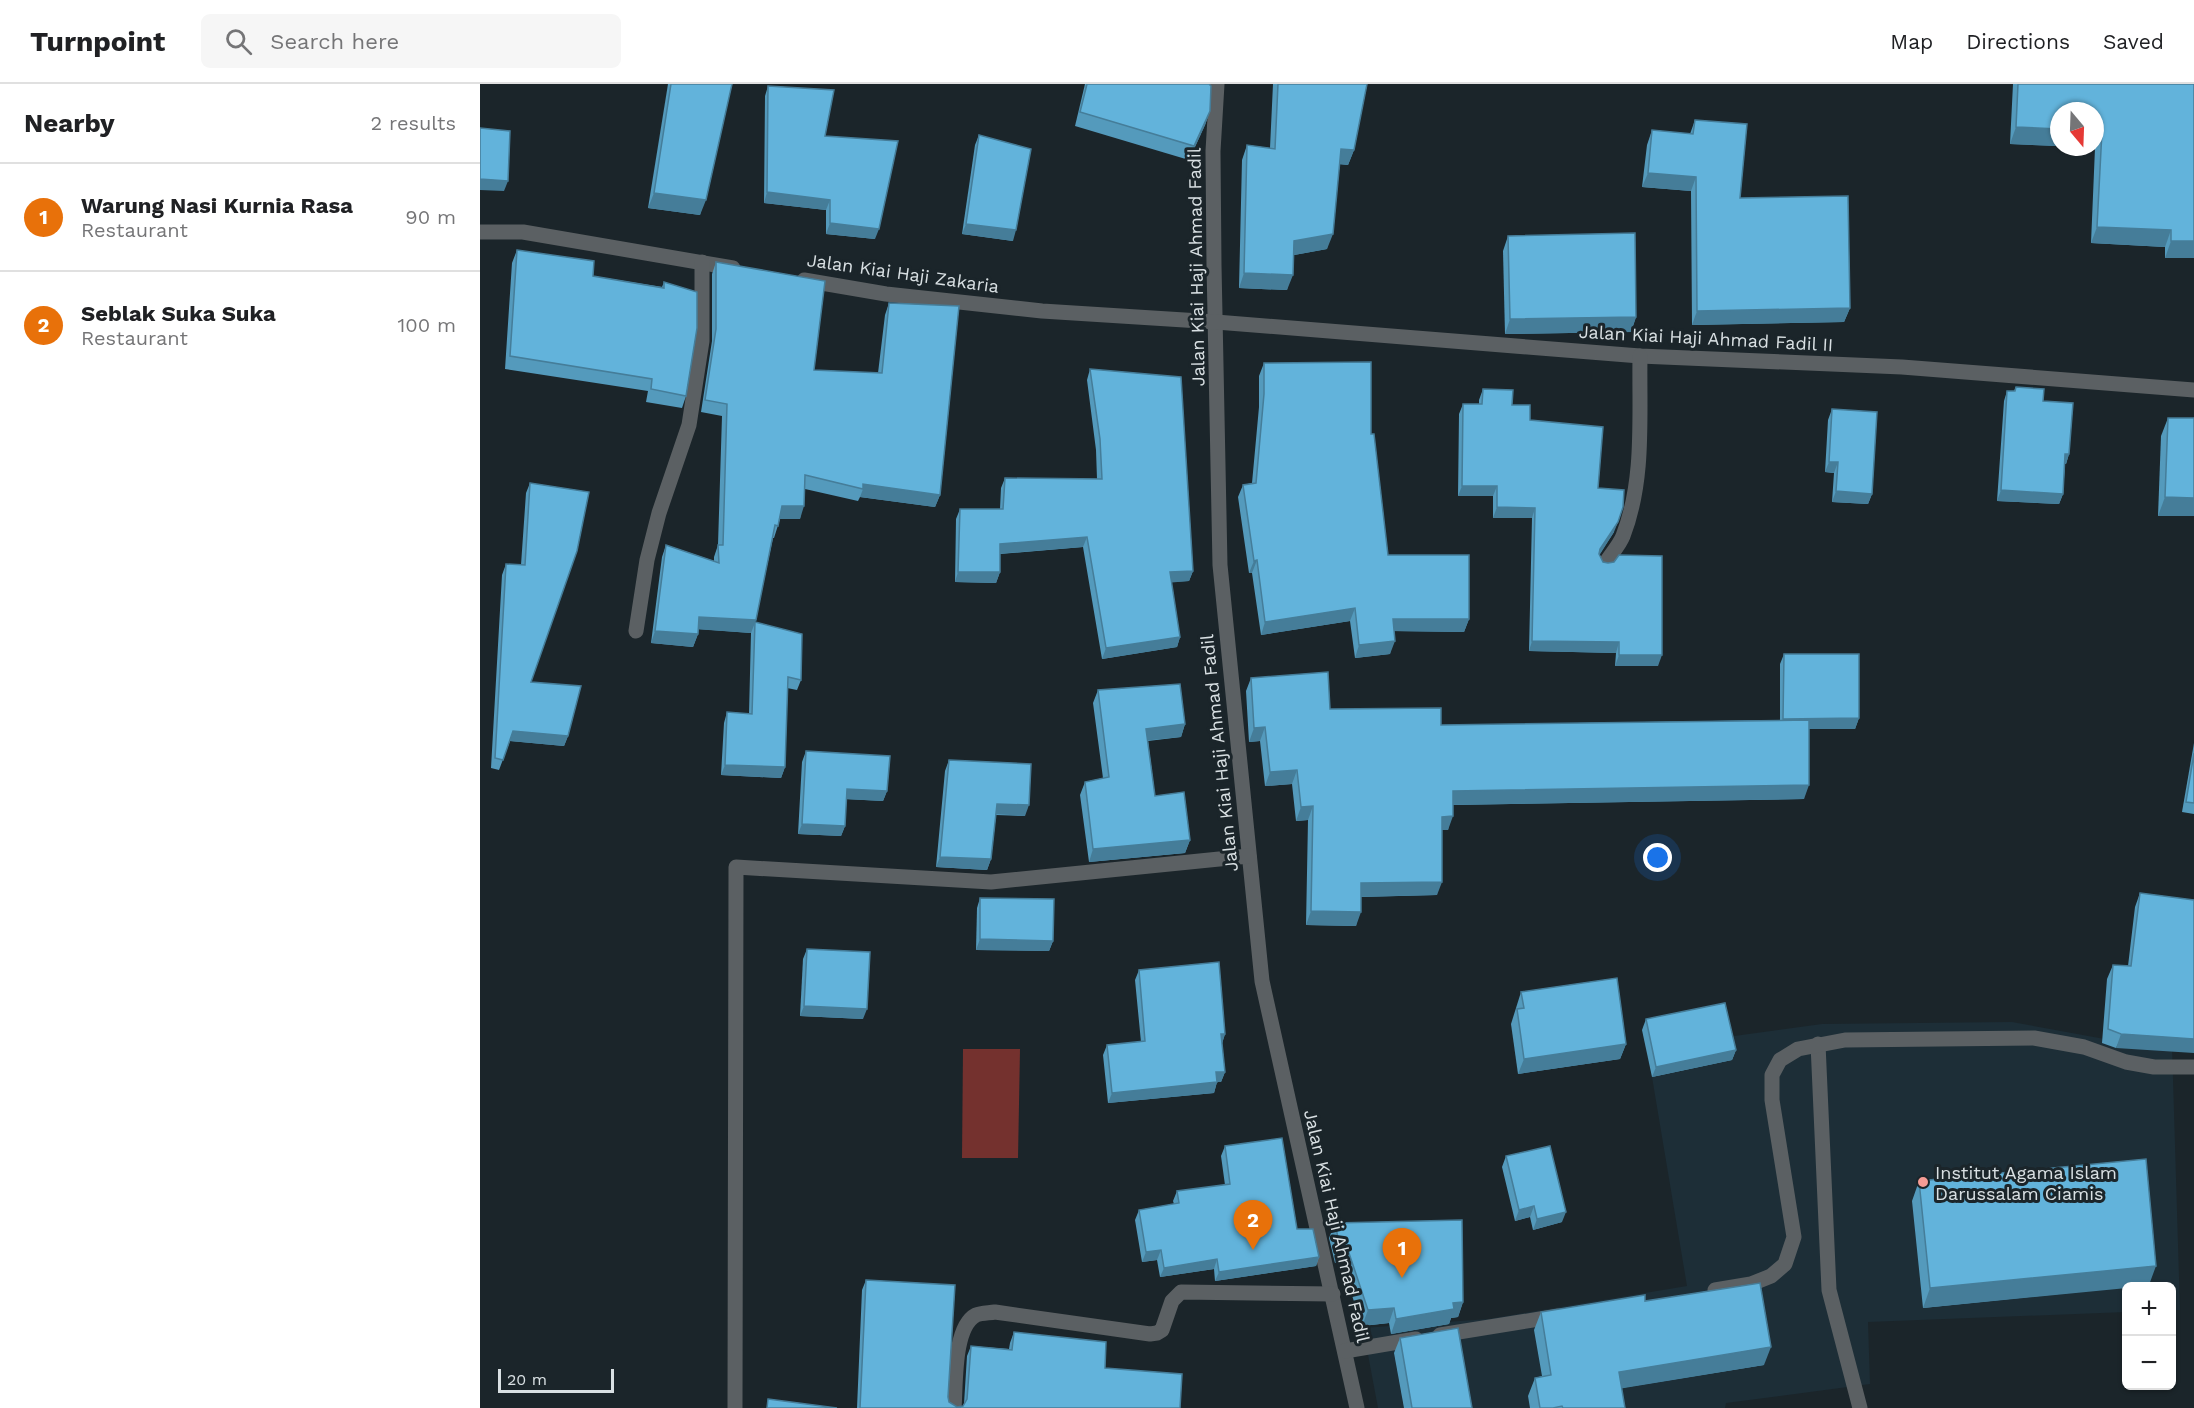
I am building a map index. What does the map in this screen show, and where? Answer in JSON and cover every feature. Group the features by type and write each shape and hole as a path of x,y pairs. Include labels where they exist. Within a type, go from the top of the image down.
{"street":[{"name":"Jalan Kiai Haji Ahmad Fadil","path":"1217,84 1213,151 1220,566 1262,981 1357,1408"},
{"path":"480,232 523,232 746,270"},
{"path":"636,631 647,560 659,513 689,425 702,342 702,262"},
{"name":"Jalan Kiai Haji Zakaria","path":"792,278 886,294 1042,311 1216,322"},
{"name":"Jalan Kiai Haji Ahmad Fadil II","path":"1216,322 1640,356 1902,367 2194,390"},
{"path":"1605,564 1622,538 1635,495 1638,471 1640,356"},
{"path":"735,1408 736,867 991,882 1249,856"},
{"path":"1696,1293 1750,1284 1771,1276 1785,1264 1794,1237 1772,1100 1772,1075 1780,1060 1798,1049 1845,1040 2034,1038 2084,1047 2126,1062 2194,1068"},
{"path":"1818,1044 1829,1290 1860,1408"},
{"path":"954,1408 960,1339 967,1325 976,1316 995,1312 1150,1334 1162,1330 1172,1301 1182,1292 1333,1294"},
{"path":"1345,1351 1568,1314"}],"shaded area":[{"name":"Institut Agama Islam Darussalam Ciamis","path":"2012,1022 2132,1044 2172,1046 2180,1310 2176,1310 2176,1282 2122,1282 2122,1312 1868,1322 1870,1384 1726,1403 1725,1408 1378,1408 1363,1328 1488,1319 1687,1286 1652,1077 1727,1037 1822,1024"},
{"path":"963,1049 1020,1049 1018,1158 962,1158"}],"building":[{"path":"671,84 732,84 706,200 654,193"},
{"path":"1087,84 1209,84 1211,86 1210,111 1194,146 1080,112"},
{"path":"1278,84 1367,84 1354,150 1341,149 1333,234 1294,241 1293,275 1244,273 1247,145 1275,149"},
{"path":"2018,84 2194,84 2194,241 2171,241 2171,230 2097,227 2101,156 2104,156 2104,102 2050,102 2050,129 2016,127"},
{"path":"768,86 834,90 825,136 898,141 879,229 830,223 830,200 767,192"},
{"path":"1695,120 1747,124 1740,198 1848,196 1850,308 1697,311 1696,177 1648,173 1652,130 1693,134"},
{"path":"480,128 510,131 508,181 480,179"},
{"path":"979,135 1031,149 1016,230 966,224"},
{"path":"1635,233 1636,317 1510,319 1508,236"},
{"path":"517,250 594,261 593,276 664,288 664,282 697,292 697,328 686,396 651,389 652,379 510,356"},
{"path":"716,262 825,281 814,370 882,373 889,303 959,306 940,495 863,484 863,489 805,475 804,506 782,506 778,526 775,525 756,620 699,617 698,634 655,631 666,545 719,563 718,545 723,545 727,404 705,400 716,329"},
{"path":"1371,362 1371,434 1374,434 1388,555 1469,555 1469,619 1393,619 1395,641 1359,645 1355,608 1265,622 1257,560 1254,561 1243,485 1256,483 1264,394 1264,363"},
{"path":"1090,369 1181,377 1193,571 1170,572 1180,637 1106,648 1087,537 1000,544 1000,572 958,572 960,509 1003,509 1005,478 1102,479 1100,439"},
{"path":"2016,387 2044,389 2043,401 2073,403 2069,454 2065,454 2063,494 2001,490 2007,391 2015,391"},
{"path":"1483,389 1513,390 1512,405 1530,405 1530,420 1603,427 1598,488 1624,490 1623,507 1618,522 1599,554 1603,562 1608,563 1614,562 1619,555 1662,556 1662,655 1619,655 1619,642 1532,641 1535,508 1497,507 1497,486 1462,486 1463,404 1482,404"},
{"path":"1832,409 1877,412 1872,494 1836,491 1838,462 1829,462"},
{"path":"2168,418 2194,418 2194,498 2165,497"},
{"path":"530,483 589,492 577,551 531,682 581,686 568,736 513,731 503,760 495,758 506,564 525,565"},
{"path":"755,622 802,634 801,680 788,677 785,767 725,765 727,712 752,714"},
{"path":"1784,654 1859,654 1859,718 1783,719"},
{"path":"1328,672 1330,709 1441,708 1441,725 1809,720 1809,785 1453,791 1453,816 1442,817 1442,882 1361,883 1361,912 1311,911 1313,806 1301,807 1297,770 1270,772 1265,727 1254,728 1251,678"},
{"path":"1180,684 1185,724 1146,729 1155,796 1184,792 1190,840 1093,849 1085,782 1109,777 1098,690"},
{"path":"806,751 890,756 887,791 847,789 845,826 802,824"},
{"path":"2194,753 2194,803 2186,802"},
{"path":"949,760 1031,764 1029,805 997,804 991,859 940,857"},
{"path":"2140,893 2194,900 2194,1039 2121,1034 2108,1029 2113,965 2131,966"},
{"path":"980,898 1054,899 1053,941 980,939"},
{"path":"807,949 870,952 867,1009 804,1006"},
{"path":"1219,962 1225,1034 1221,1034 1225,1072 1216,1072 1217,1082 1112,1093 1107,1045 1145,1041 1139,970"},
{"path":"1617,978 1626,1044 1524,1059 1517,1009 1524,1008 1521,992"},
{"path":"1725,1003 1736,1050 1656,1067 1646,1019"},
{"path":"1282,1138 1297,1229 1313,1229 1319,1257 1219,1272 1217,1259 1164,1268 1161,1250 1146,1252 1139,1210 1179,1203 1177,1191 1230,1184 1225,1146"},
{"path":"1550,1146 1566,1212 1537,1219 1534,1206 1519,1210 1506,1156"},
{"path":"2146,1159 2156,1266 1930,1288 1919,1181"},
{"path":"1462,1220 1463,1302 1453,1303 1454,1309 1396,1319 1394,1308 1368,1310 1347,1247 1340,1248 1335,1223"},
{"path":"866,1280 955,1285 948,1397 949,1402 957,1407 963,1406 967,1399 971,1346 1012,1350 1014,1332 1106,1342 1105,1368 1182,1374 1180,1408 860,1408"},
{"path":"1760,1283 1771,1347 1619,1372 1625,1408 1563,1408 1562,1406 1540,1408 1535,1378 1551,1375 1541,1312 1645,1295 1645,1301"},
{"path":"1458,1328 1472,1408 1412,1408 1400,1338"},
{"path":"768,1399 837,1408 767,1408"}],"place":[{"name":"Institut Agama Islam Darussalam Ciamis","path":"1923,1182"},
{"name":"Seblak Suka Suka","path":"1253,1250"},
{"name":"Warung Nasi Kurnia Rasa","path":"1402,1278"}]}
